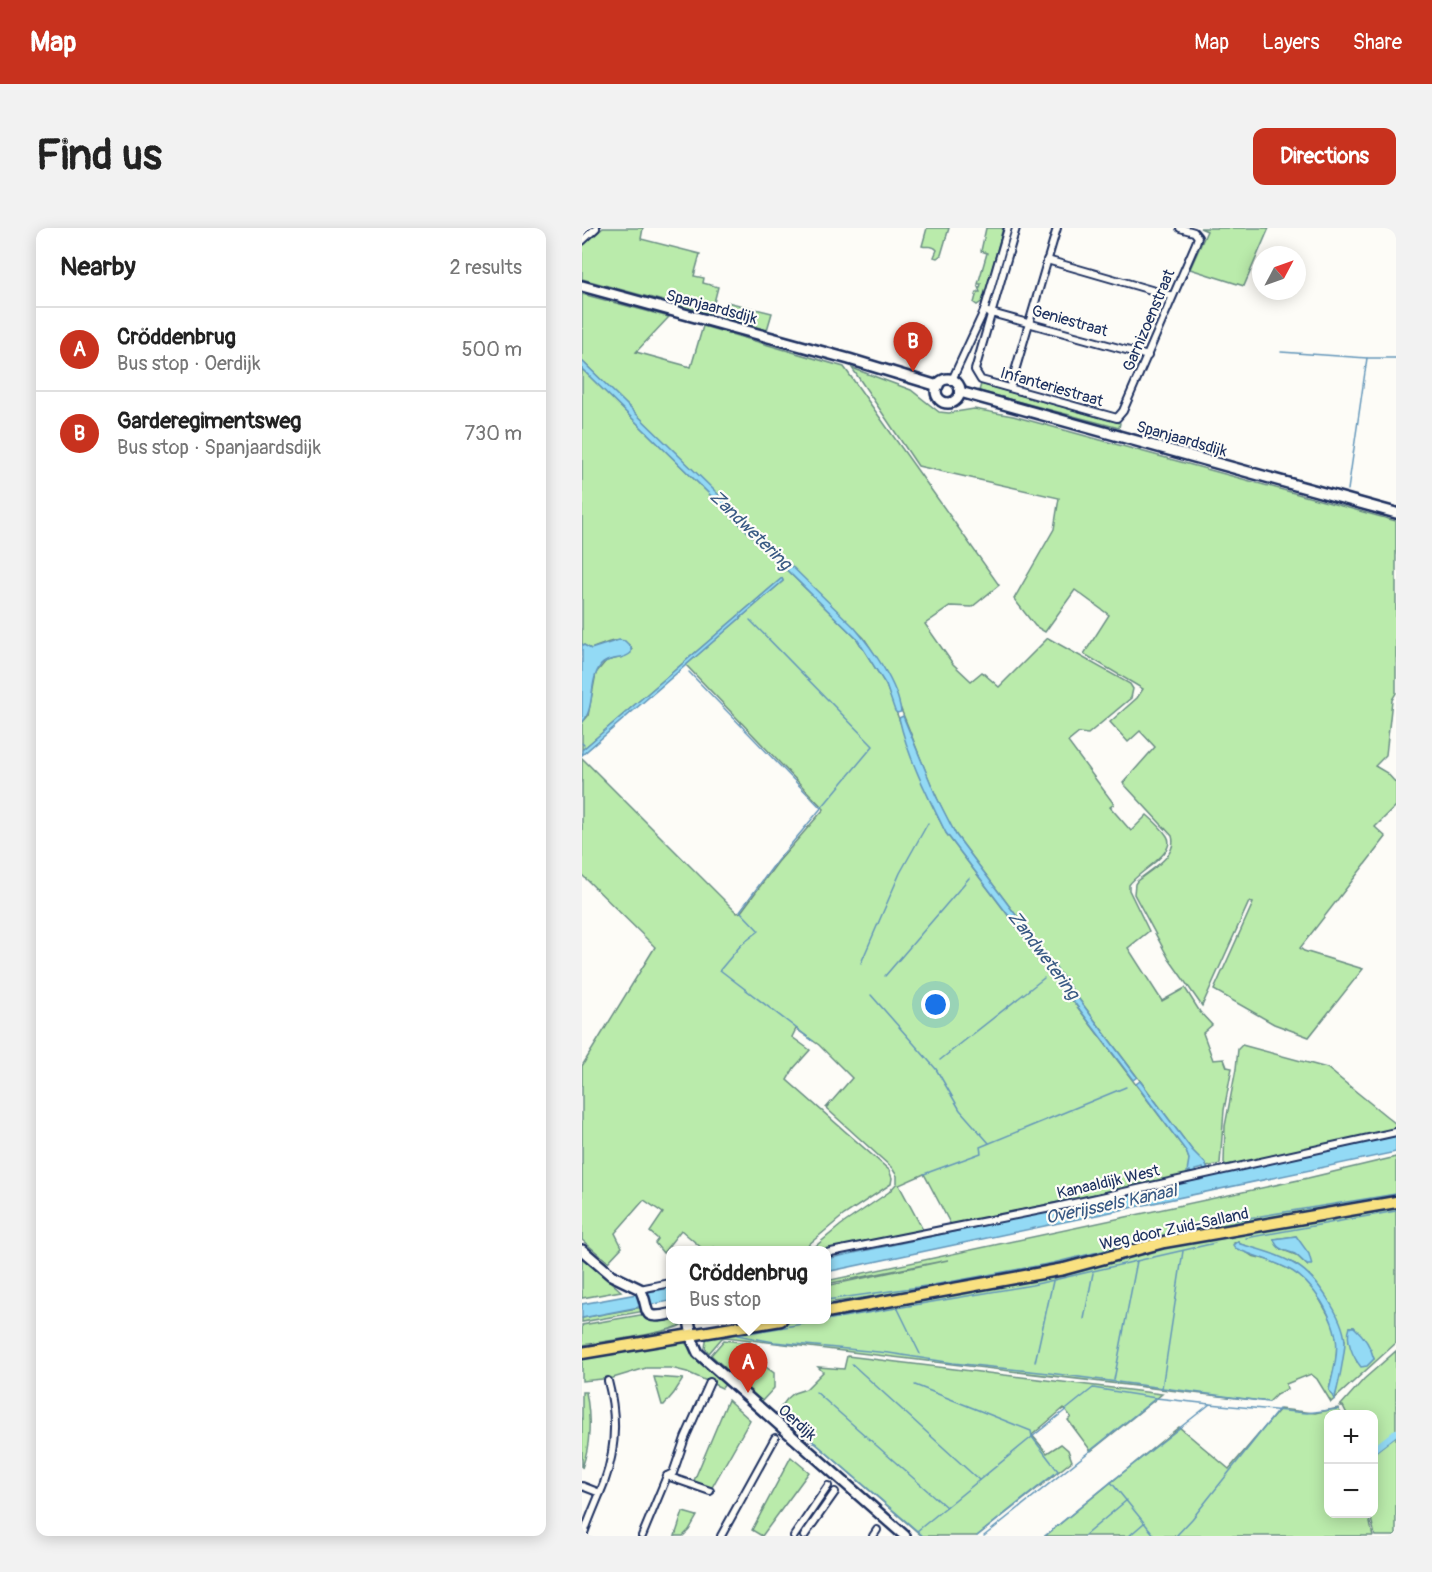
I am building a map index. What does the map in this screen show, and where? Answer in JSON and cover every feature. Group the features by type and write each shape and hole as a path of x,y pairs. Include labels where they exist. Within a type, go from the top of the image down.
{"main road":[{"name":"Weg door Zuid-Salland","path":"831,1311 1064,1269 1164,1242 1396,1202"},
{"name":"Weg door Zuid-Salland","path":"831,1305 897,1294 960,1289"},
{"path":"582,1347 722,1324"},
{"path":"582,1353 691,1328 736,1324"}],"street":[{"path":"582,241 596,228"},
{"path":"952,380 984,311 1008,228"},
{"path":"993,312 1016,228"},
{"path":"1011,388 1057,228"},
{"name":"Garnizoenstraat","path":"1121,416 1198,237 1180,228"},
{"path":"1047,260 1172,296"},
{"name":"Spanjaardsdijk","path":"582,286 849,359 938,386"},
{"name":"Geniestraat","path":"984,311 1148,356"},
{"name":"Infanteriestraat","path":"993,312 975,370 981,380 1117,418 1121,416"},
{"path":"952,380 958,384 960,392 956,400 943,401 937,395 938,386 942,381 952,380"},
{"name":"Spanjaardsdijk","path":"960,392 1396,513"},
{"name":"Kanaaldijk West","path":"831,1252 1056,1207 1396,1131"},
{"path":"582,1250 610,1275 641,1292 647,1312 653,1317 666,1315"},
{"path":"641,1292 666,1284"},
{"name":"Oerdijk","path":"691,1328 694,1346 698,1353 905,1536"},
{"path":"583,1536 609,1468 615,1432 608,1381"},
{"path":"642,1536 667,1476 673,1473 685,1438 710,1382"},
{"path":"721,1536 775,1438"},
{"path":"667,1476 710,1491"},
{"path":"582,1486 600,1493"},
{"path":"794,1536 828,1486"},
{"path":"804,1536 835,1492"}],"green space":[{"path":"603,228 643,228 641,239 700,254 694,276 704,278 703,283 718,287 711,314 582,279 582,246"},
{"path":"927,228 949,228 941,255 937,258 934,257 937,250 935,248 922,246"},
{"path":"986,228 1003,228 984,300 977,305 974,303 977,292 980,292 978,287 980,288 981,284 978,284 987,253 981,251"},
{"path":"1200,228 1269,228 1261,246 1252,246 1252,267 1244,286 1190,269 1207,231"},
{"path":"582,294 669,317 636,352 691,367 703,326 844,367 999,585 972,607 951,606 925,624 953,664 971,681 982,672 999,687 1048,638 1130,684 1133,689 1131,698 1088,734 1079,733 1068,742 1114,804 1110,807 1131,831 1147,815 1167,836 1169,842 1162,856 1129,885 1129,890 1149,931 1128,948 1162,1001 1185,988 1200,1012 1212,1025 1203,1033 1213,1060 1224,1059 1227,1067 1232,1068 1224,1110 1220,1164 1207,1167 1192,1150 956,835 932,786 890,685 864,638 582,361"},
{"path":"727,302 772,313 767,330 722,317"},
{"path":"852,368 911,390 939,412 949,413 974,409 1013,416 1396,521 1396,693 1392,700 1386,755 1375,766 1387,773 1396,783 1396,806 1375,827 1386,837 1300,948 1363,969 1309,1037 1274,1024 1214,990 1253,903 1249,902 1202,1006 1169,959 1134,894 1137,881 1162,862 1173,843 1172,836 1123,783 1155,747 1140,731 1128,742 1110,722 1137,698 1143,689 1084,654 1109,615 1075,590 1045,632 1035,626 1014,599 1054,529 1059,498 918,466"},
{"path":"582,369 857,639 886,685 929,798 946,833 1186,1151 1190,1174 951,1225 924,1174 899,1185 923,1230 831,1250 831,1246 816,1246 841,1225 889,1192 897,1183 897,1176 892,1168 826,1108 852,1078 819,1045 796,1029 792,1037 810,1050 787,1080 889,1170 892,1178 891,1184 844,1215 807,1246 699,1246 681,1230 668,1246 666,1246 663,1253 655,1243 658,1239 650,1232 663,1213 644,1200 615,1233 622,1247 608,1262 582,1240 582,1066 655,947 582,875 582,758 737,913 741,912 778,862 824,809 686,665 783,581 782,578 582,750 582,723 588,716 596,673 606,661 623,657 632,649 628,644 618,641 591,649 582,644"},
{"path":"981,384 1120,423 1119,428 979,391"},
{"path":"1242,1045 1327,1068 1396,1124 1396,1130 1227,1166 1224,1163 1225,1126 1238,1049"},
{"path":"1396,1157 1396,1198 1082,1261 915,1291 831,1302 831,1285 948,1260 831,1283 831,1280 1308,1178"},
{"path":"1396,1206 1396,1343 1331,1402 1317,1379 1311,1374 1286,1384 1287,1389 1269,1402 726,1337 722,1338 709,1353 705,1348 707,1334 776,1324 831,1324 831,1315 1184,1243","holes":["1296,1236 1303,1247 1307,1265 1296,1255 1280,1249 1274,1239","1238,1241 1240,1244 1295,1264 1312,1278 1323,1293 1345,1340 1335,1398 1329,1390 1336,1361 1337,1343 1334,1325 1315,1291 1293,1271 1269,1260 1252,1256 1234,1243","1350,1327 1354,1327 1369,1347 1374,1359 1357,1362 1349,1341"]},
{"path":"582,1257 621,1291 582,1298"},
{"path":"643,1307 645,1311 582,1322 582,1318"},
{"path":"646,1314 666,1316 666,1324 682,1324 654,1333 582,1345 582,1325"},
{"path":"683,1340 727,1382 722,1388 687,1372 671,1368 646,1368 613,1378 582,1381 582,1356"},
{"path":"724,1340 756,1344 755,1359 774,1373 774,1388 762,1401 711,1355"},
{"path":"1396,1351 1396,1536 1375,1536 1371,1518 1378,1518 1378,1410 1345,1410 1343,1406 1340,1406 1364,1379"},
{"path":"847,1356 1162,1394 1091,1451 1068,1420 1071,1417 1064,1408 1032,1435 1047,1453 1061,1444 1068,1450 1072,1461 977,1536 922,1536 778,1411 787,1399 794,1393 806,1389 823,1372 818,1367 844,1369"},
{"path":"654,1377 683,1379 664,1405 662,1405"},
{"path":"582,1392 586,1392 589,1411 589,1440 582,1468"},
{"path":"728,1400 750,1420 711,1489 693,1483"},
{"path":"1280,1409 1315,1413 1324,1411 1324,1518 1369,1518 1373,1536 1045,1536 1179,1427 1229,1469"},
{"path":"791,1457 809,1472 762,1536 752,1530"},
{"path":"683,1512 697,1516 683,1536 675,1536"}],"water":[{"name":"Zandwetering","path":"582,361 854,627 869,645 890,678 901,712 895,711 886,685 857,639 582,369"},
{"path":"782,578 783,581 582,755 582,750"},
{"path":"619,640 625,641 631,647 631,653 608,660 601,665 597,671 589,709 582,723 582,644 591,649"},
{"name":"Zandwetering","path":"903,716 936,796 956,835 1137,1077 1133,1080 946,833 908,748 899,718"},
{"name":"Overijssels Kanaal","path":"1140,1081 1192,1150 1205,1163 1208,1170 1204,1171 1203,1168 1195,1170 1198,1179 1396,1136 1396,1152 831,1271 831,1258 1192,1181 1190,1171 1187,1172 1189,1159 1186,1151 1136,1084"},
{"path":"1296,1236 1309,1254 1312,1265 1307,1265 1295,1254 1280,1248 1274,1239"},
{"path":"1238,1241 1240,1244 1290,1261 1304,1270 1334,1309 1345,1341 1334,1399 1329,1390 1335,1365 1336,1335 1321,1301 1308,1284 1285,1267 1235,1248 1233,1245"},
{"path":"666,1289 666,1302 582,1318 582,1304"},
{"path":"1350,1327 1354,1327 1371,1350 1374,1359 1367,1366 1361,1367 1353,1353 1348,1337"}],"waterway":[{"path":"1281,352 1396,358"},
{"path":"1348,490 1367,358"},
{"path":"750,620 873,746 777,861 740,911 759,931 741,945 720,970 813,1041"},
{"path":"689,672 821,808"},
{"path":"861,963 900,873 928,823"},
{"path":"885,976 969,878"},
{"name":"Zandwetering","path":"940,1060 1044,978"},
{"path":"871,995 936,1069 960,1110 989,1143"},
{"path":"924,1174 981,1153 980,1147 1126,1087"},
{"path":"1236,1220 1396,1194"},
{"path":"1246,1238 1396,1211"},
{"path":"831,1299 933,1285 1053,1263 1209,1225"},
{"path":"831,1319 1032,1285 1215,1243"},
{"path":"1162,1388 1183,1251"},
{"path":"1114,1380 1137,1261"},
{"path":"1084,1319 1093,1273"},
{"path":"1035,1362 1053,1281"},
{"path":"898,1309 920,1354"},
{"path":"802,1324 737,1335 774,1342 889,1353 1269,1402"},
{"path":"852,1364 979,1480"},
{"path":"915,1385 1031,1431 1032,1437 917,1531"},
{"path":"977,1536 1058,1471 1032,1437 1093,1388 1156,1398"},
{"path":"816,1392 946,1507"},
{"path":"984,1536 1156,1398 1210,1404"},
{"path":"1111,1482 1210,1404 1307,1413 1338,1409"},
{"path":"1176,1536 1279,1409"},
{"path":"778,1411 923,1536"},
{"path":"1378,1446 1396,1432"},
{"path":"1378,1450 1396,1436"},
{"path":"1045,1536 1111,1482 1155,1536"},
{"path":"1084,1536 1127,1500"},
{"path":"1129,1536 1144,1523"}],"place":[{"name":"Garderegimentsweg","path":"913,372"},
{"name":"Cröddenbrug","path":"748,1393"}]}
